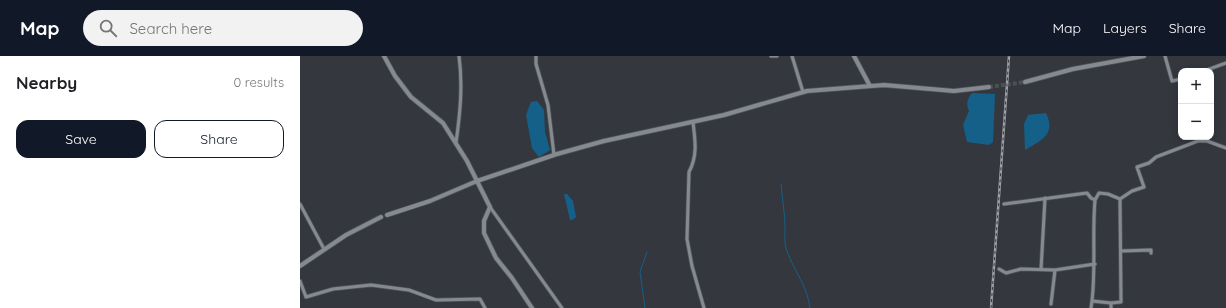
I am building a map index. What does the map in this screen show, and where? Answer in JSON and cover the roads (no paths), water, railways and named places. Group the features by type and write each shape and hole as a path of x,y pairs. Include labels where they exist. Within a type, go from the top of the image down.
{"street":[{"path":"384,56 395,76 411,97 442,123 456,143 490,207 562,308"},
{"path":"456,143 460,114 462,80 459,56"},
{"path":"536,56 536,64 548,105 554,155"},
{"path":"771,56 777,56"},
{"path":"792,56 803,92"},
{"path":"854,56 870,86"},
{"path":"1025,82 1073,69 1144,56"},
{"path":"1165,56 1172,81 1178,80"},
{"path":"1212,68 1226,63"},
{"path":"300,266 324,249 387,214 554,155 604,141 724,115 803,92 884,85 954,91 989,87"},
{"path":"693,122 695,156 689,172 687,239 693,272 703,305"},
{"path":"1120,199 1132,191 1144,188 1137,168 1156,157 1198,141 1207,141 1226,148"},
{"path":"1004,204 1087,193 1095,200"},
{"path":"1092,308 1095,264 1095,200 1099,193 1120,199"},
{"path":"1041,270 1045,198"},
{"path":"1092,301 1121,302 1120,199"},
{"path":"300,204 324,249"},
{"path":"490,207 484,221 484,233 496,258 512,278 532,308"},
{"path":"1121,251 1151,250 1151,253"},
{"path":"999,269 1006,273 1021,268 1054,270 1095,264"},
{"path":"1051,304 1054,270"},
{"path":"300,281 306,297 333,289 371,285 409,290 436,300 480,299 485,308"},
{"path":"1111,302 1111,308"}],"water":[{"path":"972,93 995,94 993,142 989,145 967,142 963,125 969,111 967,104 968,99"},
{"path":"537,101 544,110 545,132 550,150 539,157 532,148 526,115 531,102"},
{"path":"1046,113 1049,120 1049,126 1046,136 1025,150 1024,124 1028,115"},
{"path":"564,194 567,194 573,201 576,217 572,220 570,220"}],"waterway":[{"path":"781,184 785,216 786,248 807,293 810,308"},
{"path":"645,308 640,272 647,252"}],"tunnel":[{"path":"989,87 1025,82"}],"railway":[{"path":"991,308 1009,56"}]}
